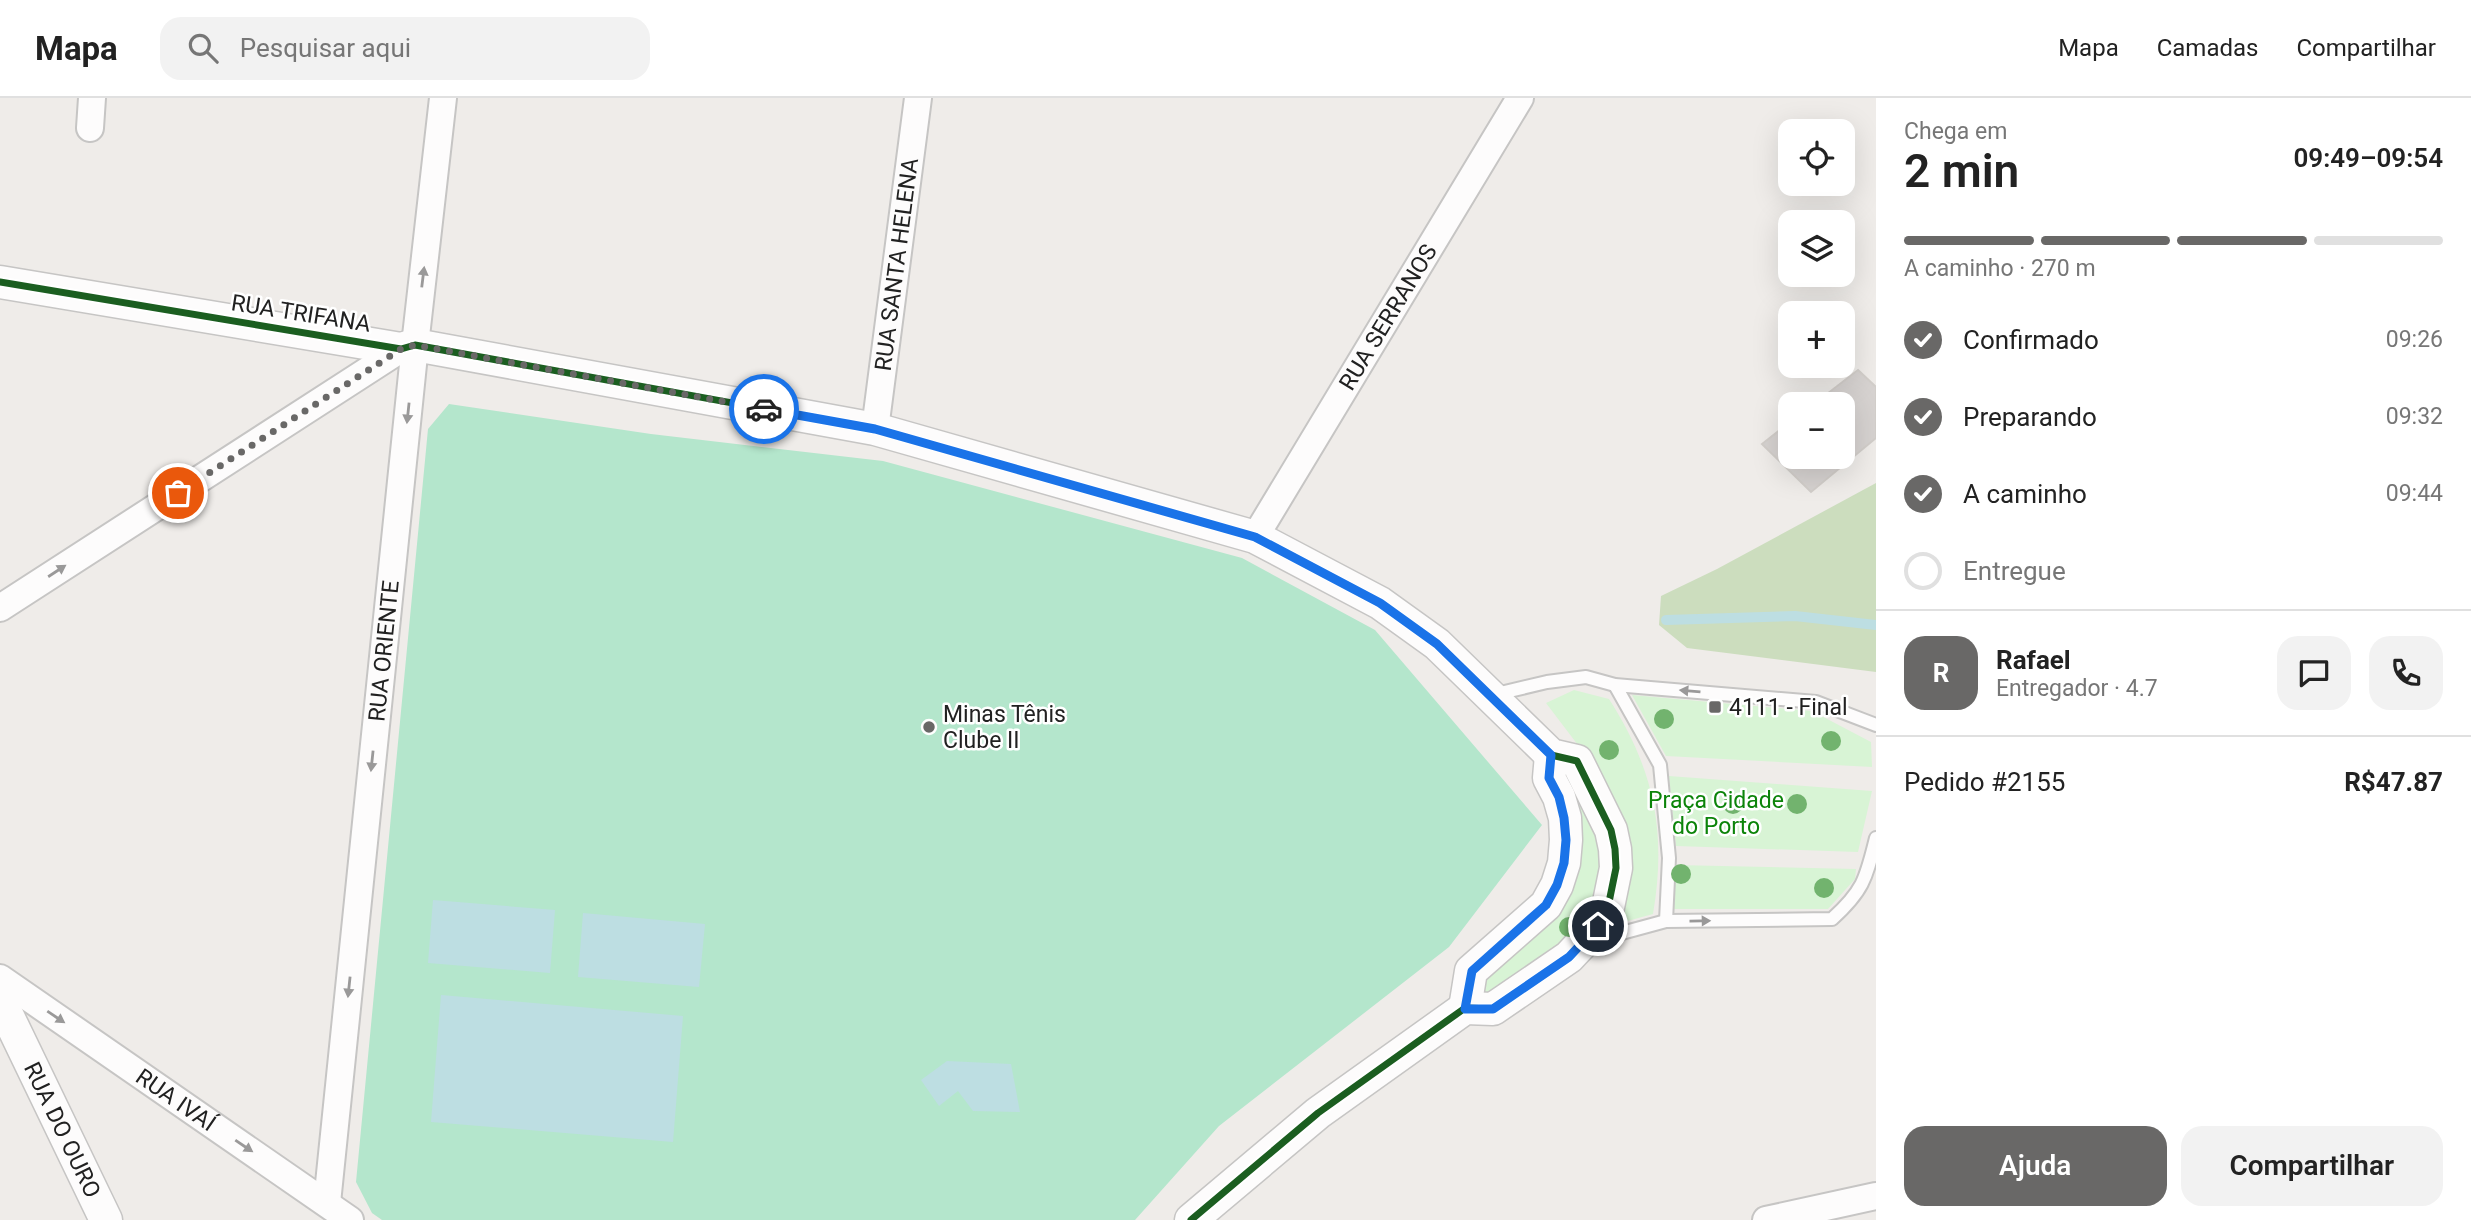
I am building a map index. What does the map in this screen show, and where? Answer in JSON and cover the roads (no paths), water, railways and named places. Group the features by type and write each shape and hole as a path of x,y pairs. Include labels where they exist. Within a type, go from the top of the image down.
{"street":[{"path":"90,128 92,98"},
{"name":"RUA ORIENTE","path":"327,1203 408,347 443,98"},
{"name":"RUA SANTA HELENA","path":"875,429 918,98"},
{"name":"RUA SERRANOS","path":"1255,537 1520,98"},
{"name":"RUA TRIFANA","path":"0,282 408,347 875,429 1255,537 1380,603 1437,644 1551,755"},
{"path":"0,608 408,347"},
{"path":"1200,1217 1318,1113 1465,1009 1493,1009 1585,943 1608,907 1616,868 1611,830 1577,761 1551,755 1549,778 1559,797 1566,840 1564,863 1557,885 1546,905 1472,971 1465,1009"},
{"name":"RUA IVAÍ","path":"0,978 350,1220"},
{"name":"RUA DO OURO","path":"0,1000 106,1220"},
{"path":"1766,1220 1876,1196"}],"lane":[{"path":"1491,695 1547,682 1586,677 1615,685 1816,702 1876,724"},
{"path":"1615,685 1660,765 1670,858 1666,921"},
{"path":"1585,943 1666,921 1832,919 1848,905 1866,880 1876,838"}],"water":[{"path":"433,900 555,910 550,973 428,963"},
{"path":"583,913 705,924 699,987 578,977"},
{"path":"441,995 683,1016 673,1142 431,1122"},
{"path":"947,1061 1011,1064 1020,1112 973,1111 958,1091 939,1106 921,1080"}],"waterway":[{"path":"1666,620 1795,616 1876,625"}],"place":[{"name":"4111 - Final","path":"1715,707"},
{"name":"Minas Tênis Clube II","path":"929,727"}],"park label":[{"name":"Praça Cidade do Porto","path":"1716,813"}]}
